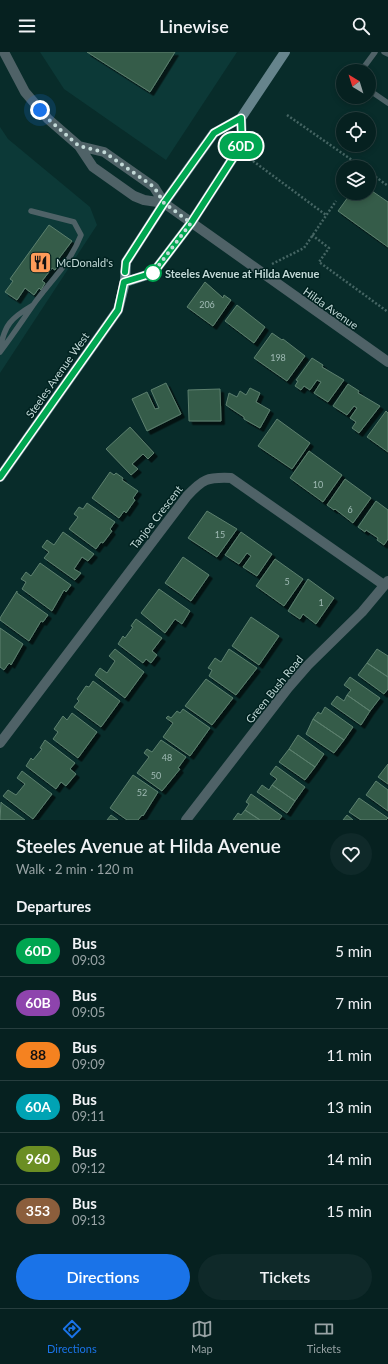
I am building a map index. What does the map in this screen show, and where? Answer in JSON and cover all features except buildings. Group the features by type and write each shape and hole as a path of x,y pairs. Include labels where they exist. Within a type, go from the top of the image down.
{"main road":[{"name":"Steeles Avenue West","path":"0,477 118,310 124,282 126,262 164,203 214,133 241,118 286,52"},
{"path":"124,282 153,273 191,223 242,144 241,118"}],"street":[{"name":"Hilda Avenue","path":"4,52 25,92 48,119 79,146 93,167 134,196 144,200 164,203"},
{"name":"Hilda Avenue","path":"79,146 104,152 154,187 164,203 191,223 388,362"},
{"name":"Tanjoe Crescent","path":"0,743 187,496 201,481 218,477 231,478 386,583"},
{"name":"Green Bush Road","path":"186,820 288,688 308,665 362,612 386,583"}],"lane":[{"path":"366,64 375,52"},
{"path":"384,52 388,54"},
{"path":"376,95 388,103"},
{"path":"0,351 74,253 81,235 74,222 31,211"},
{"path":"0,351 2,334 16,315 34,304"}],"path":[{"path":"287,115 352,160"},
{"path":"253,161 326,215"},
{"path":"376,177 388,186"},
{"path":"272,264 304,248 336,201"},
{"path":"312,235 330,248 319,262 388,312"}],"shaded area":[{"path":"40,52 237,52 166,160 64,89"},
{"path":"0,127 8,139 90,207 97,225 0,373"}],"bus line":[{"name":"60D","path":"0,477 118,310 124,282 153,273 191,223 242,144 241,118 214,133 176,185 126,262 125,272"}],"place":[{"name":"McDonald's","path":"40,262"},
{"name":"Steeles Avenue at Hilda Avenue","path":"153,273"}],"route":[{"path":"40,110 79,146 104,152 154,187 164,203 191,223 153,273"}]}
